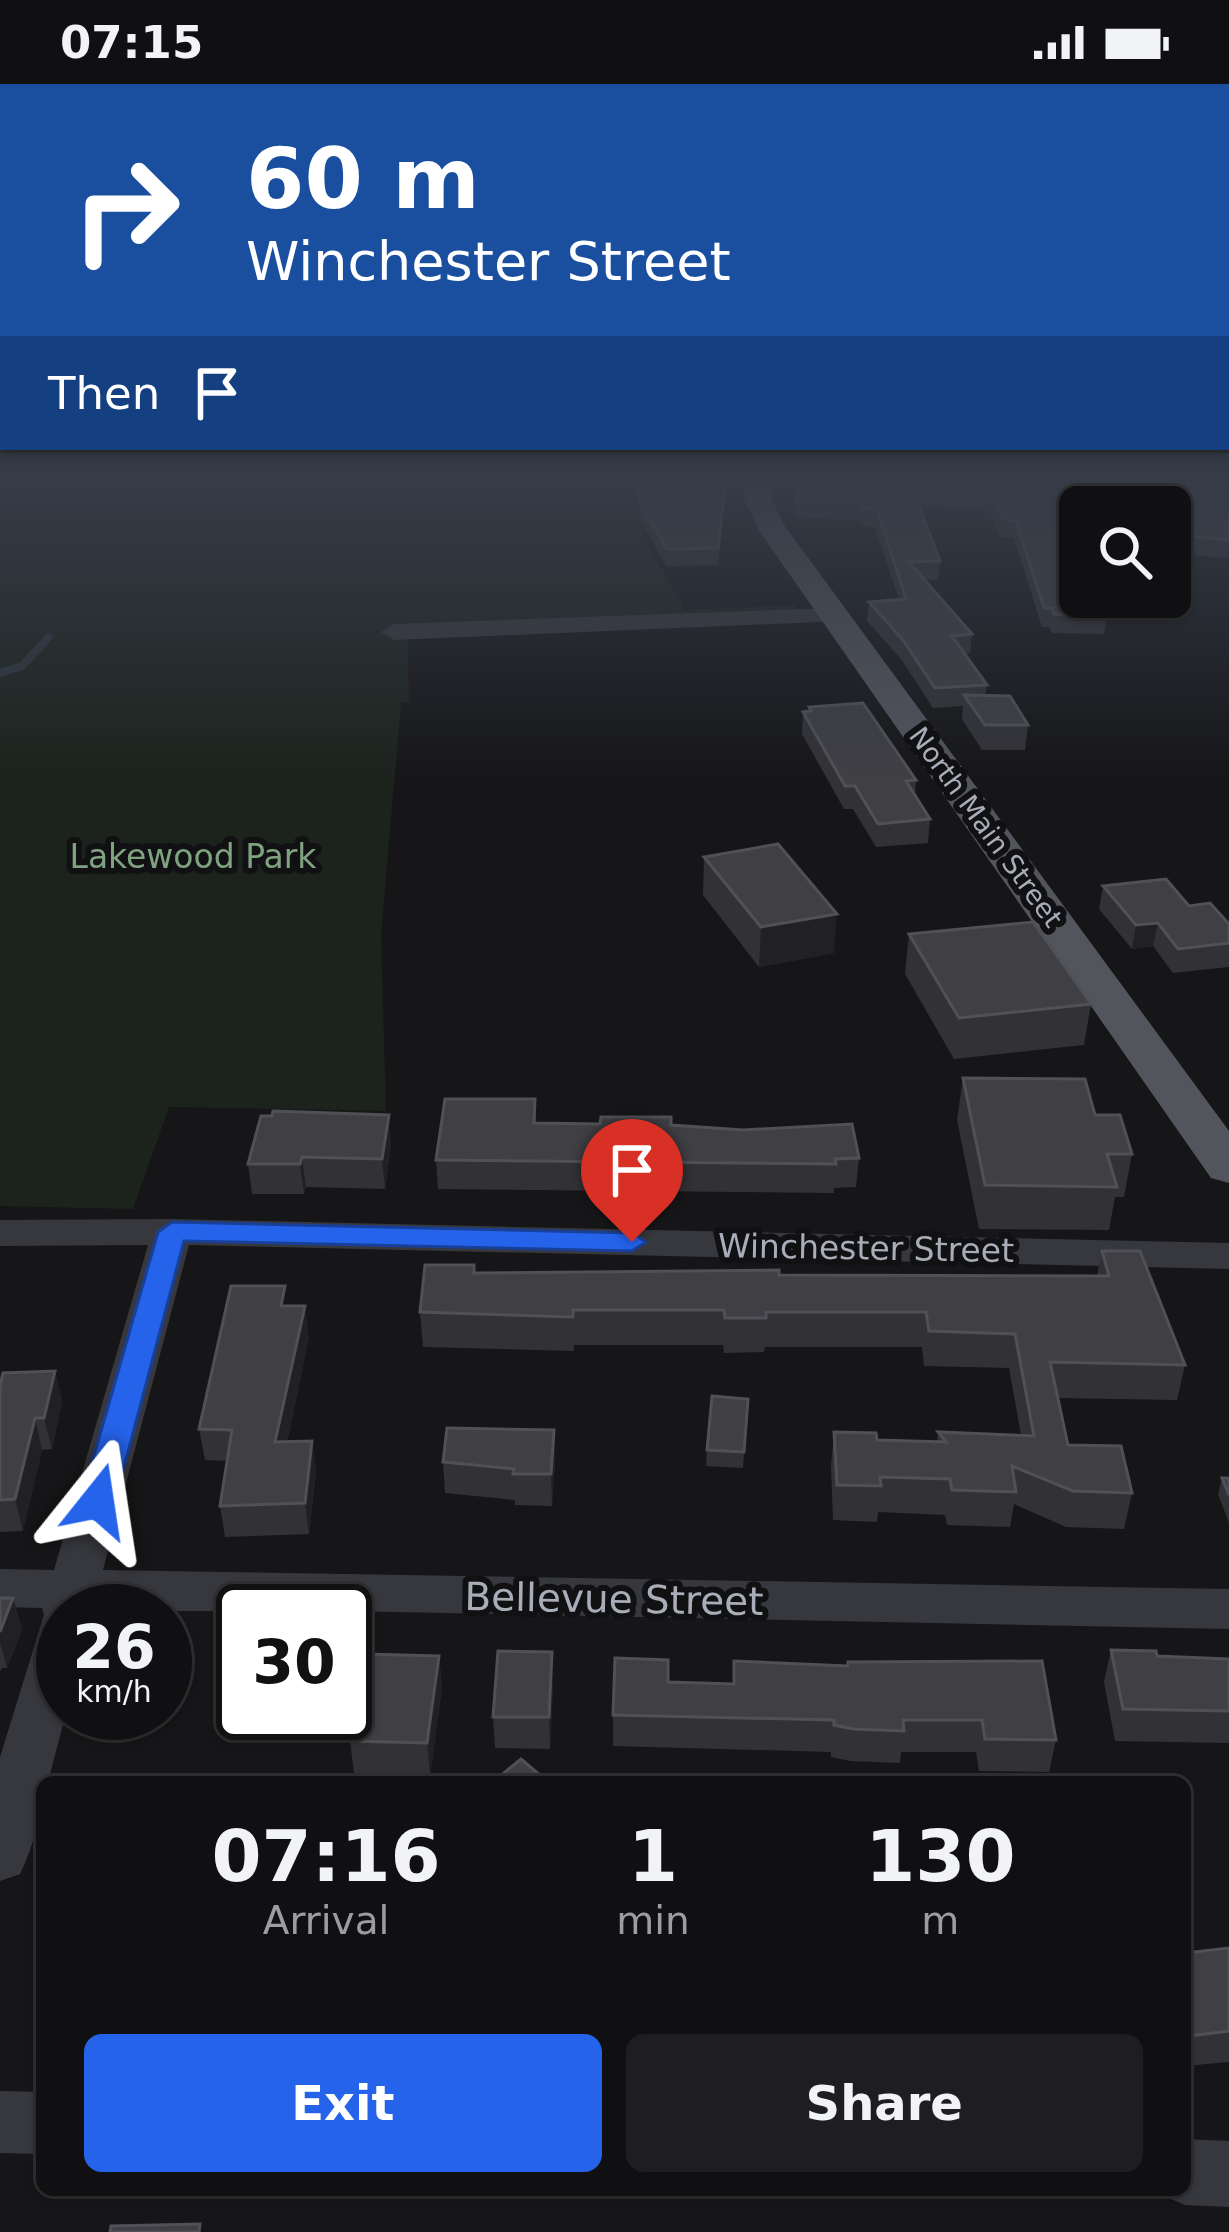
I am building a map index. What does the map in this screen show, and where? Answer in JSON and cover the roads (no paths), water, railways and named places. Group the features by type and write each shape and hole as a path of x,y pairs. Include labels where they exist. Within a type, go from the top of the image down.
{"main road":[{"name":"North Main Street","path":"810,581 1229,1167"}],"street":[{"path":"394,632 834,616"},
{"path":"75,1584 172,1232"},
{"name":"Winchester Street","path":"0,1233 172,1232 1229,1256"},
{"name":"Bellevue Street","path":"0,1588 36,1599"},
{"name":"Bellevue Street","path":"192,1609 1229,1609"},
{"path":"0,1856 36,1725"},
{"path":"0,2122 36,2123"},
{"path":"1191,2172 1229,2174"}],"waterway":[{"path":"0,673 22,666 49,637"}],"park label":[{"name":"Lakewood Park","path":"193,856"}]}
